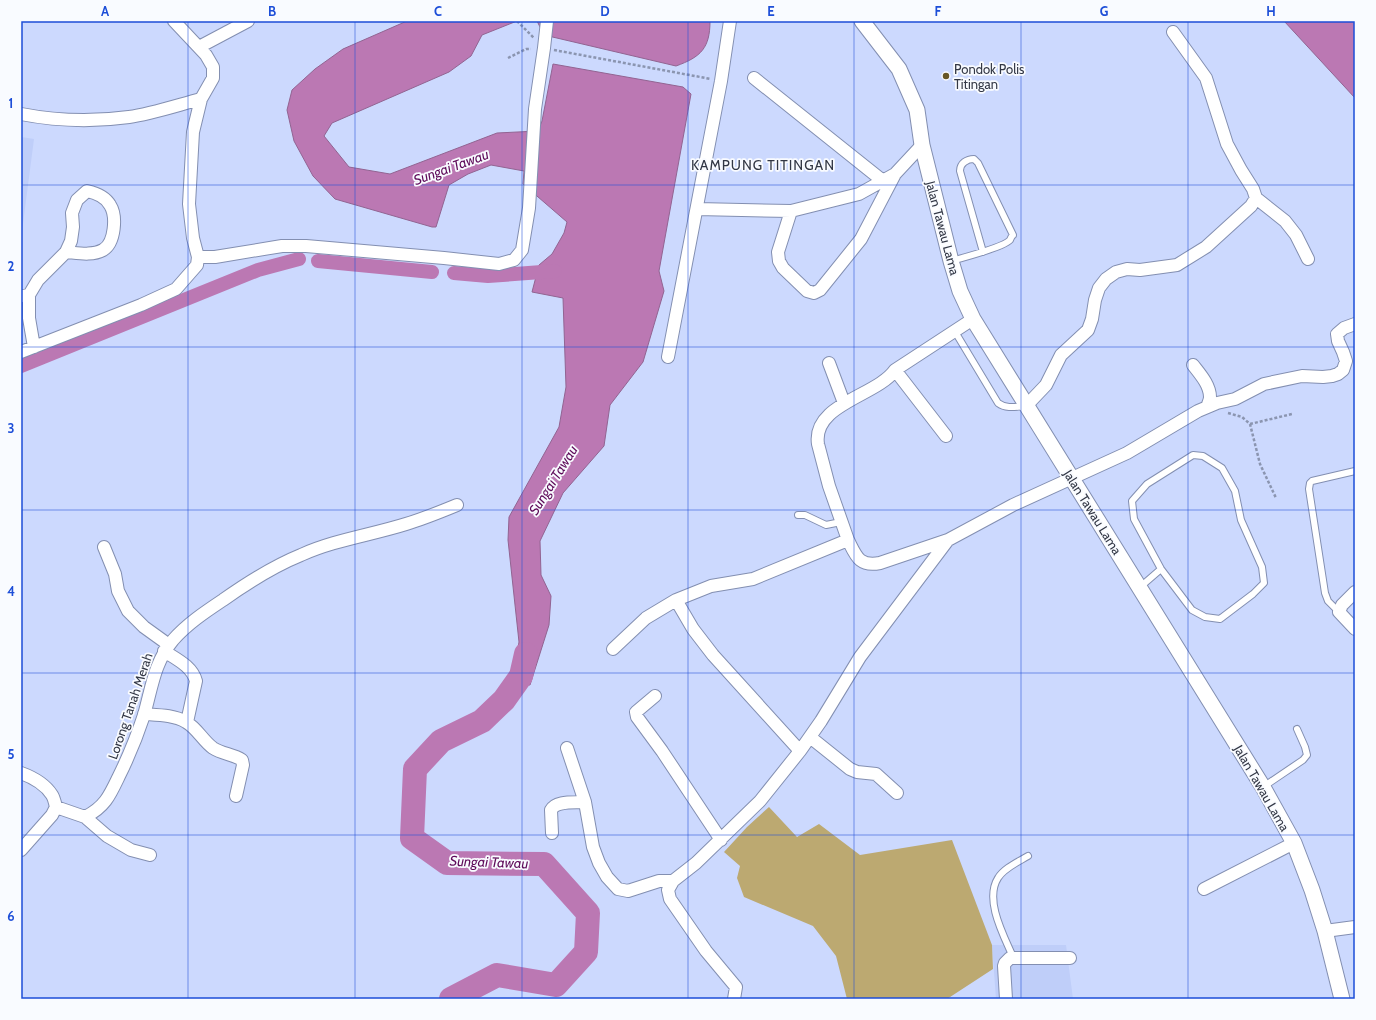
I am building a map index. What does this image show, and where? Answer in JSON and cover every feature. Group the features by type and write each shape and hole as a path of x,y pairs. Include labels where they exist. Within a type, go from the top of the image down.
{"street":[{"path":"21,352 141,306 176,289 197,264 198,257 193,238 189,204 193,132 201,99 213,78 213,67 206,55 174,21"},
{"path":"198,47 248,21"},
{"path":"198,257 215,257 282,246 306,246 499,264 514,260 522,250 529,208 531,150 547,21"},
{"path":"668,357 721,81 730,21"},
{"name":"Jalan Tawau Lama","path":"862,21 900,69 917,110 922,145 951,261 960,291 973,318 1026,406 1263,787 1294,843 1312,890 1325,931 1342,999"},
{"path":"1173,32 1206,78 1227,144 1253,189 1256,198 1285,221 1296,235 1308,259"},
{"path":"754,78 883,181"},
{"path":"21,114 37,117 86,121 130,117 201,99"},
{"path":"791,211 778,252 779,261 783,268 807,291 814,293 820,290 861,239 895,174 922,145"},
{"path":"697,209 791,211 859,194 895,174"},
{"path":"34,347 25,295 66,252 72,241 72,212 77,200 87,191 100,194 110,205 114,218 113,238 104,249 94,253 66,252"},
{"path":"1026,406 1046,386 1061,355 1088,330 1099,288 1106,279 1116,272 1127,269 1140,270 1177,265 1206,247 1251,206 1256,198"},
{"path":"973,318 895,370 884,382 844,403 822,424 817,438 829,486 848,540 856,556 863,563 880,563 948,540 1013,505 1127,453 1207,407 1235,399 1264,384 1302,376 1323,377 1338,374 1343,370 1346,362 1337,334 1344,328 1355,324"},
{"path":"829,363 844,403"},
{"path":"1193,365 1202,376 1208,388 1210,398 1207,407"},
{"path":"895,370 946,436"},
{"name":"Lorong Tanah Merah","path":"85,817 96,812 112,791 130,754 144,714 154,673 167,648 186,626 206,611 248,584 301,555 330,545 406,524 457,505"},
{"path":"613,649 646,618 676,600 711,586 753,579 848,540"},
{"path":"734,999 736,987 706,951 670,899 668,890 673,881 696,863 760,802 810,737 860,657 948,540"},
{"path":"104,547 115,574 118,591 128,611 190,669 194,675 196,681 187,722"},
{"path":"1355,592 1342,605 1339,612 1355,629"},
{"path":"676,600 693,629 713,655 800,751"},
{"path":"654,696 636,712 637,717 662,751 720,840"},
{"path":"144,714 165,715 187,722 213,748 220,752 236,756 242,760 243,765 236,796"},
{"path":"810,737 850,769 857,772 876,774 897,793"},
{"path":"567,748 584,802 593,847 598,863 607,876 618,889 628,892 658,881 673,881"},
{"path":"21,773 32,777 43,786 53,796 56,807 52,815 21,850"},
{"path":"552,833 551,810 553,806 557,804 584,802"},
{"path":"56,807 85,817 107,836 131,850 150,855"},
{"path":"1204,890 1294,843"},
{"path":"1325,931 1355,926"},
{"path":"1006,999 1004,966 1007,960 1013,957 1070,958"}],"lane":[{"path":"951,261 983,252 1005,244 1010,240 1013,234 978,163 974,159 970,159 963,163 960,167 960,171 983,252"},
{"path":"954,330 998,402 1002,406 1008,407 1026,406"},
{"path":"1193,455 1203,456 1222,468 1235,492 1241,520 1262,567 1264,582 1253,594 1220,619 1206,617 1192,610 1161,569 1134,519 1132,501 1147,484 1193,455"},
{"path":"1339,612 1328,601 1325,593 1309,489 1312,481 1355,471"},
{"path":"798,515 805,515 826,525 841,522"},
{"path":"1139,588 1161,569"},
{"path":"1263,787 1303,760 1307,755 1297,730"},
{"path":"1013,957 993,904 993,891 998,878 1008,868 1028,856"}],"path":[{"path":"517,21 529,32"},
{"path":"508,58 526,49 544,48 721,81"},
{"path":"1207,407 1242,417 1250,424 1260,464 1276,498"},
{"path":"1250,424 1292,414"}],"shaded area":[{"path":"21,137 34,139 21,239"},
{"path":"769,807 797,837 819,824 860,855 952,840 992,945 993,969 947,999 847,999 836,956 813,926 744,897 737,878 740,866 724,852 747,827"},
{"path":"992,945 1066,945 1073,999 996,999"}],"water":[{"path":"407,21 517,21 482,35 471,56 449,72 332,123 324,136 349,167 390,174 497,133 538,131 542,121 553,64 683,87 691,94 659,271 664,291 643,362 610,405 604,446 563,493 540,541 541,575 551,596 549,625 530,685 505,683 515,664 519,642 508,540 509,517 559,427 566,387 563,298 532,292 539,265 552,254 564,233 567,222 523,184 524,171 491,165 468,174 449,185 436,227 335,199 313,176 294,141 287,110 292,90 315,69 343,49"},
{"path":"537,21 710,21 710,30 706,45 698,55 685,63 676,66 544,35"},
{"path":"1284,21 1355,21 1355,98"}],"waterway":[{"path":"21,366 258,270 299,259"},
{"path":"318,261 432,272"},
{"path":"454,273 488,276 555,271"},
{"name":"Sungai Tawau","path":"451,999 497,975 556,985 586,952 588,913 544,864 447,863 412,838 415,769 441,741 482,721 504,700 521,676 526,654"}],"place":[{"name":"Pondok Polis Titingan","path":"946,76"}],"district":[{"name":"KAMPUNG TITINGAN","path":"763,165"}]}
